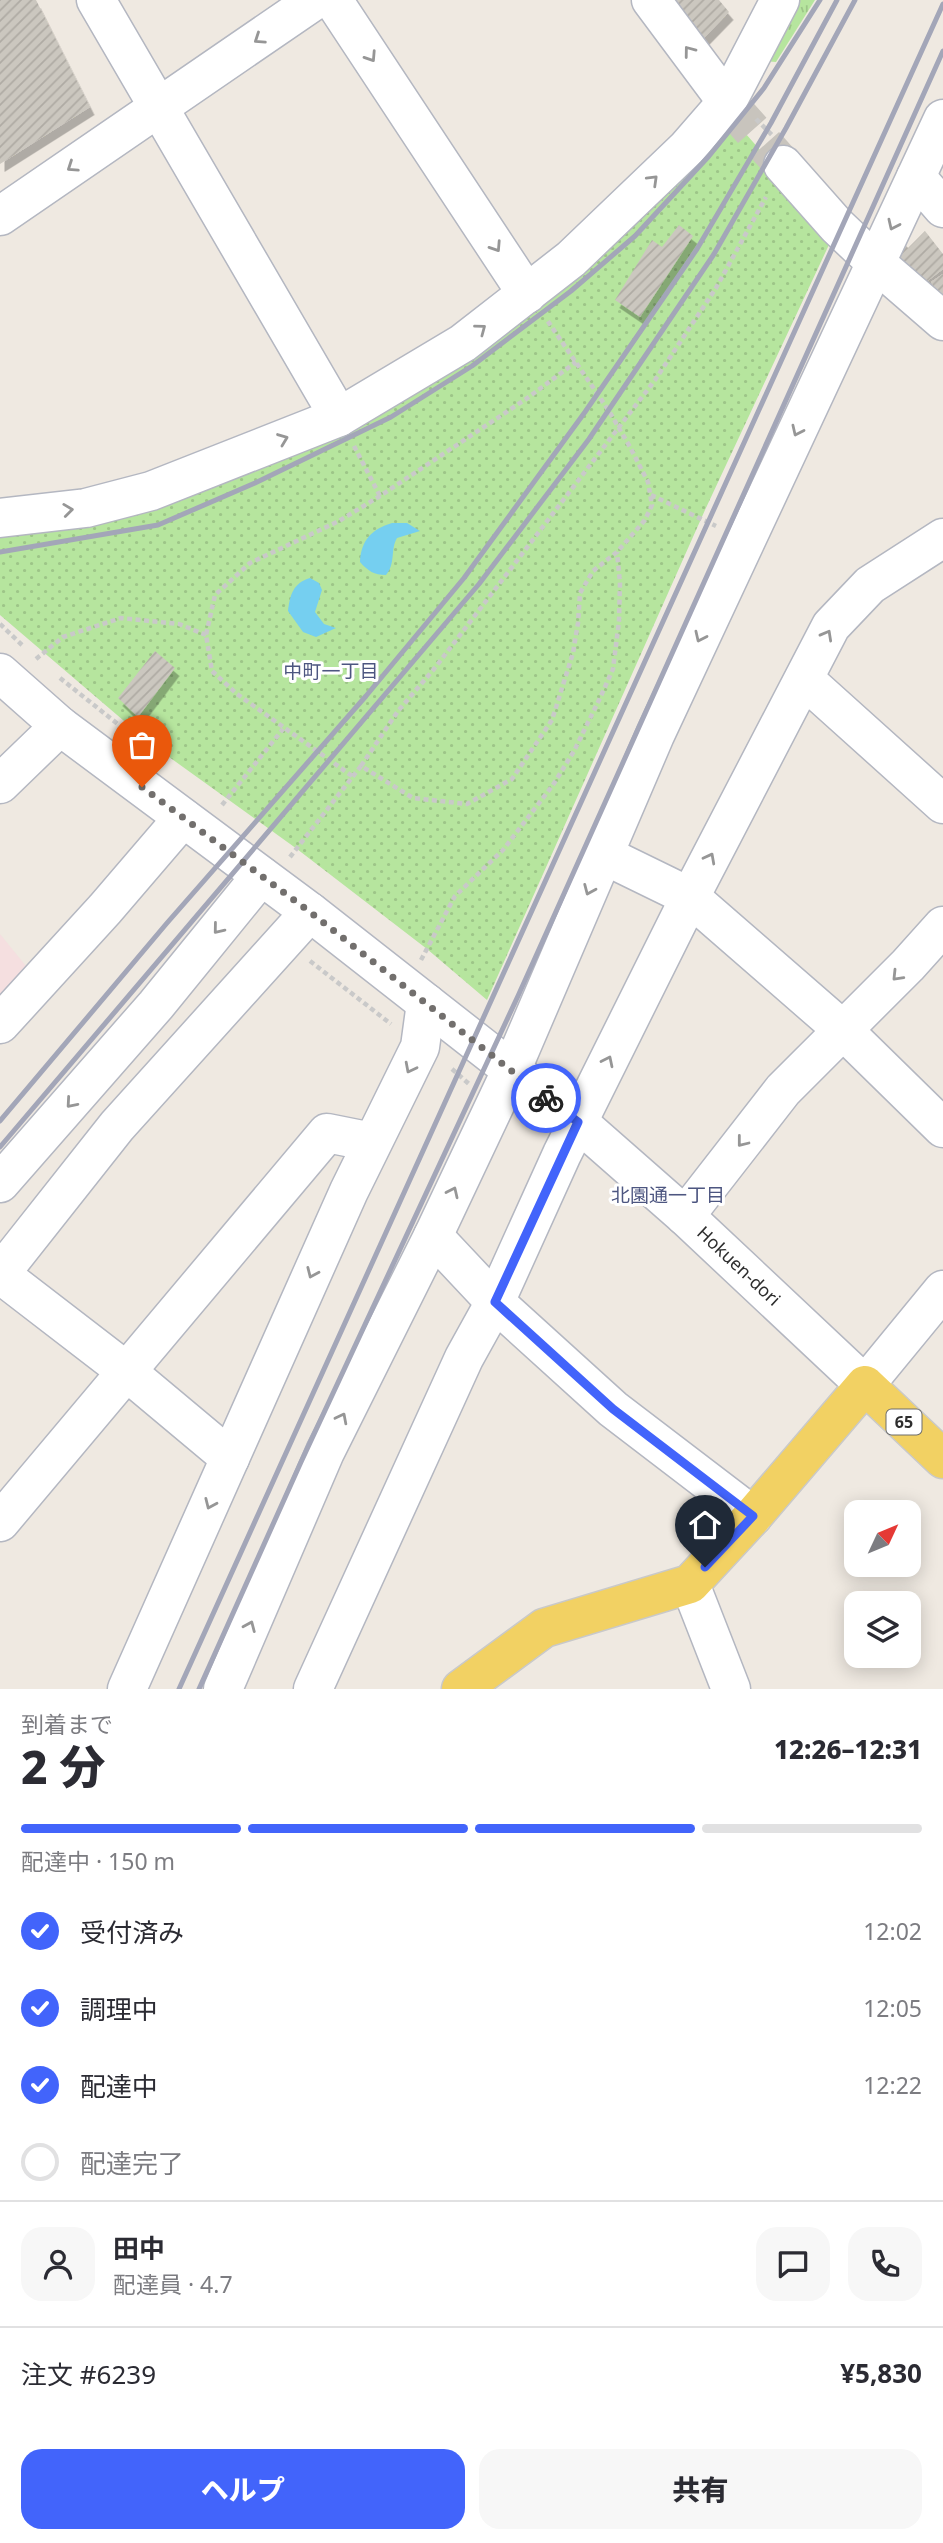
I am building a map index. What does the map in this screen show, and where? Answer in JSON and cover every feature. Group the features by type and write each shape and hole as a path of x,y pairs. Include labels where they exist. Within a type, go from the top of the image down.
{"main road":[{"name":"65","path":"866,1385 943,1459"},
{"path":"461,1689 544,1628 690,1584 753,1516 866,1385"}],"street":[{"path":"96,0 340,417"},
{"path":"0,216 315,0"},
{"path":"333,0 527,294"},
{"path":"651,0 727,102"},
{"path":"0,518 86,508 150,491 340,417 463,343 571,259 687,148 727,102 780,0"},
{"path":"223,1689 325,1452 433,1236 511,1071 655,735 876,263 925,167 943,119"},
{"path":"783,165 837,226 943,321"},
{"path":"925,167 943,208"},
{"path":"313,1689 464,1358 495,1302 578,1122 690,897 831,626 870,585 943,538"},
{"name":"Hokuen-dori","path":"0,673 61,726 183,818 275,867 310,912 578,1122 685,1216 866,1385"},
{"path":"804,679 943,804"},
{"path":"0,784 61,726"},
{"path":"0,1024 105,909 183,818"},
{"path":"604,855 690,897 844,1031 943,1128"},
{"path":"0,1184 275,867"},
{"path":"230,1458 126,1371 0,1274 117,1126 310,912"},
{"path":"685,1216 783,1090 844,1031 943,926"},
{"path":"127,1689 372,1142 420,1047 426,1003"},
{"path":"0,1522 327,1133 372,1142"},
{"path":"433,1236 495,1302 613,1409 753,1516"},
{"path":"866,1385 943,1290"},
{"path":"690,1584 731,1689"}],"path":[{"path":"275,867 361,766 398,712 434,669 617,426 655,380 716,288 783,165"},
{"path":"361,766 413,798 467,804 512,779 552,720 573,653 580,593 593,571 617,552 645,520 652,505 642,470 617,426 576,362 527,294"},
{"path":"352,776 283,729 212,671 206,635 215,595 250,563 302,540 380,496 526,399 576,362"},
{"path":"340,417 380,496"},
{"path":"650,495 746,540"},
{"path":"421,961 455,896 503,849 553,785 574,751 600,698 613,669 619,621 620,583 617,552"},
{"path":"36,659 63,636 121,618 179,624 206,635"},
{"path":"222,804 283,729"}],"shaded area":[{"path":"0,934 26,966 0,995"}],"green space":[{"path":"796,0 815,0 776,62 762,61"},
{"path":"731,117 834,234 705,510 487,1000 427,949 297,849 151,744 0,615 0,536 329,436"}],"water":[{"path":"392,523 407,523 420,531 397,538 386,575 375,573 360,562 363,547 373,532"},
{"path":"310,578 319,583 322,590 315,612 324,624 336,628 316,637 303,632 288,611 293,590"}],"building":[{"path":"0,0 36,0 90,107 0,164"},
{"path":"670,0 719,0 729,12 697,45"},
{"path":"679,225 693,236 640,317 615,300 652,240 662,247"},
{"path":"925,231 943,254 943,269 921,286 896,258 904,243 908,248"},
{"path":"943,274 943,305 929,287 933,285 931,282"},
{"path":"155,651 175,668 138,717 118,698"}],"tunnel":[{"path":"727,102 783,165"}],"railway":[{"path":"0,552 158,525 255,483 391,417 472,366 571,291 635,236 709,156 764,88 820,0"},
{"path":"0,1121 167,923 366,696 464,578 585,412 697,249 771,123 837,0"},
{"path":"0,1147 479,584 589,439 714,254 855,0"},
{"path":"179,1689 943,4"},
{"path":"199,1689 301,1462 518,996 943,51"}],"way so far":[{"path":"142,787 310,912 546,1098"}],"district":[{"name":"中町一丁目","path":"331,671"},
{"name":"北園通一丁目","path":"668,1195"}],"route":[{"path":"546,1098 578,1122 495,1302 613,1409 753,1516 705,1567"}]}
